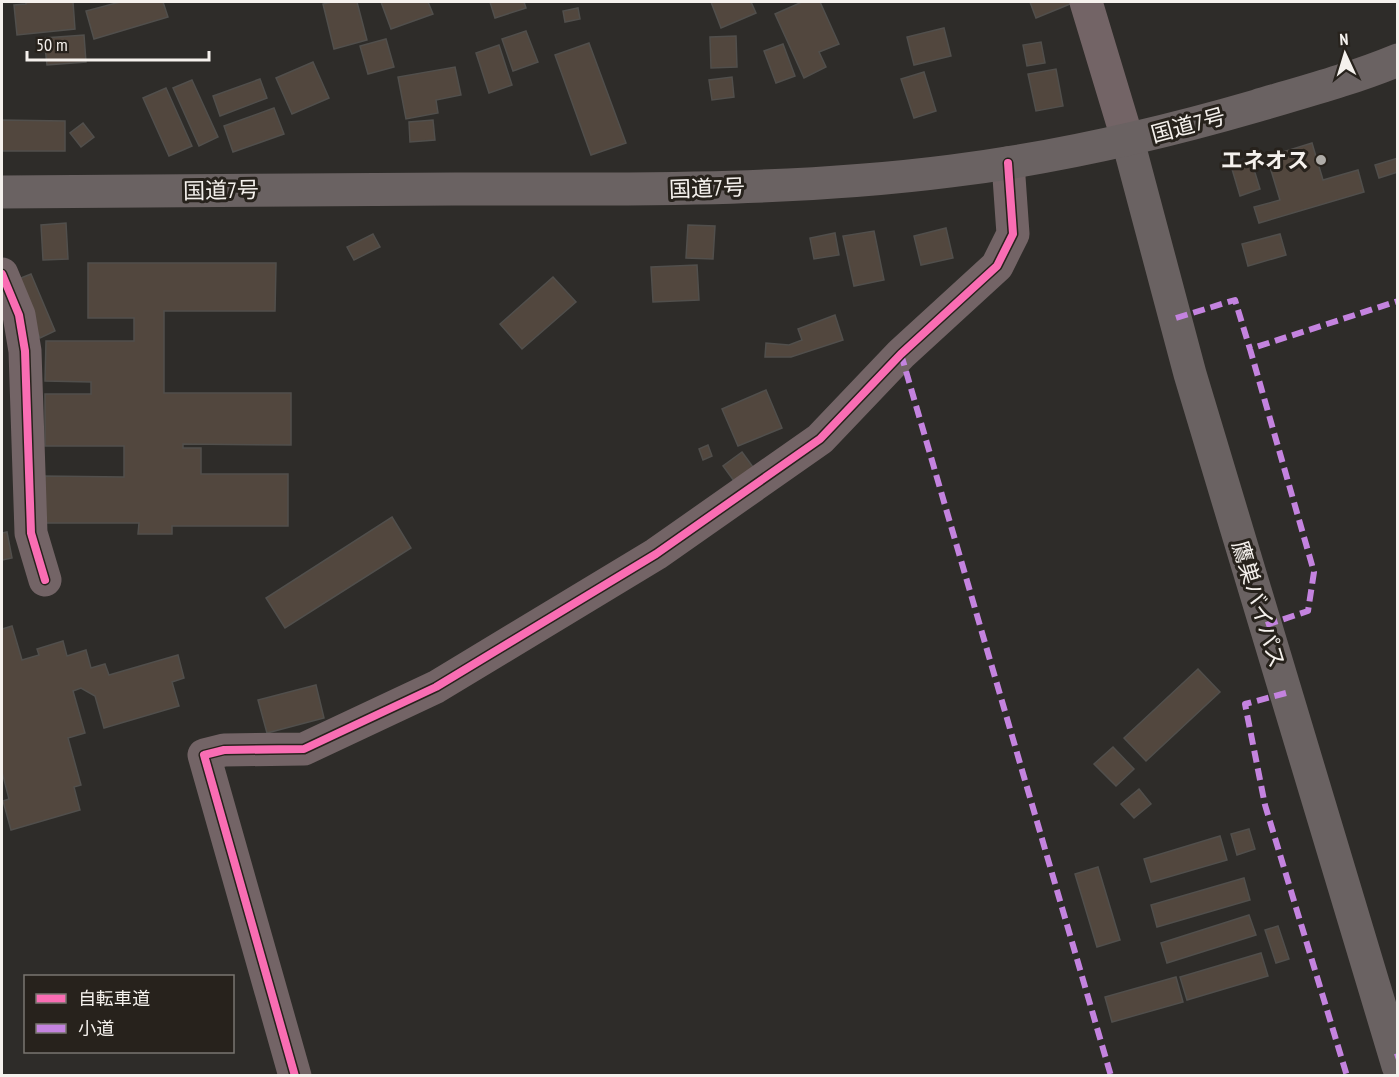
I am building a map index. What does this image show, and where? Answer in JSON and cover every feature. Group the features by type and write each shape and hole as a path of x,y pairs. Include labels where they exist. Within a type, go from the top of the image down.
{"highway":[{"name":"国道7号","path":"2,192 248,189 672,189 872,180 1008,163 1128,141 1301,93 1398,60"},
{"name":"鷹巣バイパス","path":"1128,141 1194,385 1398,1066"}],"street":[{"path":"1086,2 1128,141"},
{"path":"295,1076 204,755 224,750 304,749 436,687 656,554 820,439 901,354 997,266 1013,234 1008,163"},
{"path":"2,274 19,315 25,351 32,533 45,580"}],"building":[{"path":"26,2 73,2 75,29 17,35 14,5 26,4"},
{"path":"120,2 163,2 168,17 94,39 86,11"},
{"path":"357,2 367,40 334,49 323,4"},
{"path":"381,2 428,2 433,14 391,29"},
{"path":"490,2 524,2 526,8 495,18"},
{"path":"711,2 751,2 756,13 721,28"},
{"path":"802,2 820,2 839,44 819,52 826,67 804,78 775,14"},
{"path":"1030,2 1069,2 1070,4 1036,18"},
{"path":"578,8 580,19 565,22 563,11"},
{"path":"944,28 951,56 914,65 907,37"},
{"path":"526,31 538,62 513,71 502,39"},
{"path":"84,35 86,62 47,65 44,38"},
{"path":"736,36 737,67 711,68 710,37"},
{"path":"386,39 394,67 368,74 360,46"},
{"path":"1041,42 1045,63 1027,66 1023,45"},
{"path":"589,43 626,143 591,155 555,55"},
{"path":"783,44 795,76 776,83 764,51"},
{"path":"499,45 512,85 489,93 476,53"},
{"path":"313,62 329,98 292,114 276,78"},
{"path":"455,67 461,95 436,100 438,113 406,119 398,77"},
{"path":"1056,69 1063,106 1036,111 1028,74"},
{"path":"924,72 936,111 914,118 901,79"},
{"path":"732,77 734,97 712,100 709,80"},
{"path":"260,79 267,98 220,116 213,96"},
{"path":"192,80 218,137 199,146 173,88"},
{"path":"166,88 192,146 169,156 143,98"},
{"path":"274,108 284,134 233,152 224,126"},
{"path":"2,120 65,121 65,151 2,151"},
{"path":"433,120 435,140 410,142 409,122"},
{"path":"83,123 94,137 81,147 70,133"},
{"path":"1312,143 1323,180 1358,170 1364,192 1259,223 1254,207 1280,200 1267,157"},
{"path":"1398,158 1398,172 1379,178 1375,165"},
{"path":"1252,163 1260,189 1240,196 1232,169"},
{"path":"66,223 68,259 43,260 41,225"},
{"path":"688,225 715,226 713,259 686,258"},
{"path":"946,228 953,258 921,265 914,236"},
{"path":"874,231 884,280 854,286 843,236"},
{"path":"835,233 839,255 814,259 810,238"},
{"path":"373,234 380,247 354,260 347,247"},
{"path":"1280,234 1286,255 1248,266 1242,244"},
{"path":"88,263 276,263 275,311 164,311 164,393 291,393 291,445 183,444 183,448 201,448 201,474 288,474 288,526 172,526 172,534 138,534 139,523 45,523 45,476 124,477 124,446 45,446 45,394 91,394 91,382 45,381 46,341 134,341 134,318 88,318"},
{"path":"697,265 699,300 653,302 651,267"},
{"path":"31,274 55,331 40,338 16,280"},
{"path":"553,277 576,302 522,349 500,324"},
{"path":"835,315 843,340 791,357 765,357 766,343 789,345 802,340 798,329"},
{"path":"766,390 782,428 738,446 722,409"},
{"path":"708,445 712,456 703,460 699,449"},
{"path":"742,452 753,467 734,481 723,466"},
{"path":"392,517 411,548 285,628 266,598"},
{"path":"7,532 12,558 2,560 2,533"},
{"path":"12,626 22,660 39,655 37,649 63,641 67,656 86,650 91,668 105,664 109,675 178,655 184,678 172,682 179,706 104,728 95,696 81,688 73,691 85,733 68,738 81,785 74,787 80,810 11,830 3,801 9,799 2,772 2,629"},
{"path":"1198,669 1220,692 1146,761 1124,738"},
{"path":"316,685 324,718 267,733 258,700"},
{"path":"1113,747 1134,769 1116,786 1094,764"},
{"path":"1139,789 1151,804 1134,818 1121,804"},
{"path":"1249,829 1255,849 1237,855 1231,834"},
{"path":"1220,836 1227,860 1151,882 1144,859"},
{"path":"1098,867 1120,940 1097,947 1075,874"},
{"path":"1244,878 1250,900 1157,927 1151,905"},
{"path":"1249,915 1256,935 1167,963 1161,943"},
{"path":"1278,926 1289,959 1276,963 1265,930"},
{"path":"1261,953 1268,976 1187,1000 1180,977"},
{"path":"1176,977 1183,1002 1112,1022 1105,997"}],"marked path":[{"path":"1176,318 1235,300 1250,349"},
{"path":"1266,625 1308,611 1314,572 1250,349 1398,301"},
{"path":"901,354 1111,1076"},
{"path":"1286,693 1245,704 1265,805 1347,1076"}],"cycle path":[{"path":"295,1076 204,755 224,750 304,749 436,687 656,554 820,439 901,354 997,266 1013,234 1008,163"},
{"path":"2,274 19,315 25,351 31,533 45,580"}],"place":[{"name":"エネオス","path":"1321,160"}]}
